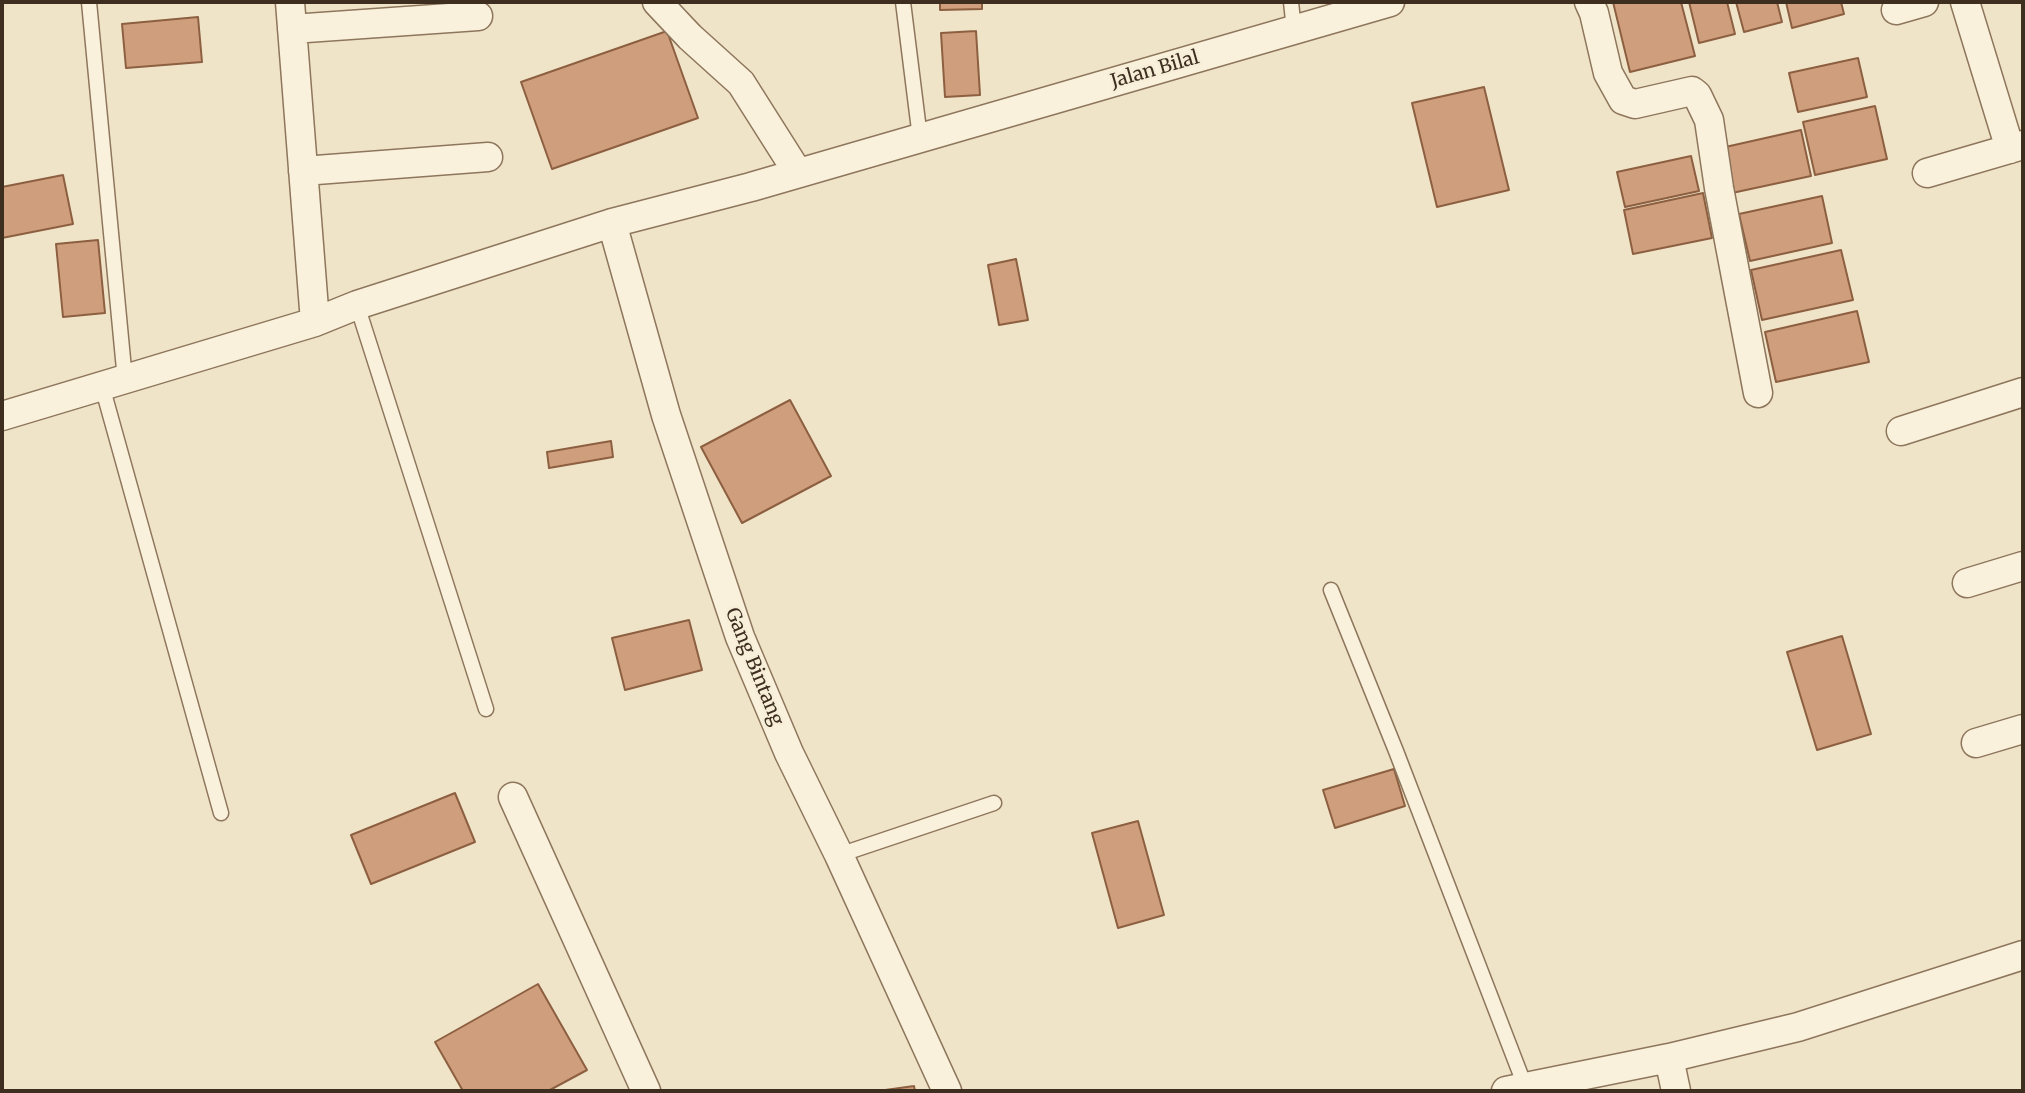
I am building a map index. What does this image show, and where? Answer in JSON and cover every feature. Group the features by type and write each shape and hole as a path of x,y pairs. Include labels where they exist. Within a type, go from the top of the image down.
{"street":[{"path":"657,2 690,37 741,83 798,173"},
{"name":"Jalan Bilal","path":"2,416 315,322 357,305 612,223 751,187 1390,2"},
{"path":"1589,2 1608,73 1623,100 1634,104 1692,91 1697,95 1709,120 1719,188 1758,393"},
{"path":"1896,10 1924,2"},
{"path":"1927,173 2017,147 1965,2"},
{"path":"315,322 291,15 478,16"},
{"path":"303,171 488,157"},
{"name":"Gang Bintang","path":"612,223 666,415 740,637 789,753 839,855 947,1091"},
{"path":"1901,431 2023,392"},
{"path":"1967,583 2023,566"},
{"path":"1976,743 2023,729"},
{"path":"513,797 646,1091"},
{"path":"1516,1089 1669,1058 1798,1027 2023,956"},
{"path":"1669,1058 1676,1091"}],"lane":[{"path":"89,2 113,383 221,813"},
{"path":"903,2 920,138"},
{"path":"1291,2 1294,30"},
{"path":"357,305 486,709"},
{"path":"1331,590 1396,751 1516,1089"},
{"path":"839,855 994,803"}],"building":[{"path":"940,2 982,2 982,9 940,10"},
{"path":"1613,2 1681,2 1695,56 1630,72"},
{"path":"1689,2 1727,2 1735,34 1699,43"},
{"path":"1736,2 1777,2 1782,22 1744,32"},
{"path":"1786,2 1841,2 1844,14 1792,28"},
{"path":"198,17 202,62 126,68 122,24"},
{"path":"667,31 698,118 552,169 521,82"},
{"path":"976,31 980,95 945,97 941,33"},
{"path":"1858,58 1867,97 1798,112 1789,73"},
{"path":"1484,87 1509,190 1437,207 1412,103"},
{"path":"1875,106 1887,159 1815,175 1803,122"},
{"path":"1801,130 1811,176 1732,193 1721,148"},
{"path":"1691,156 1699,191 1625,207 1617,172"},
{"path":"63,175 73,224 2,238 2,187"},
{"path":"1703,193 1712,238 1633,254 1624,210"},
{"path":"1822,196 1832,243 1750,261 1739,214"},
{"path":"98,240 105,313 63,317 56,244"},
{"path":"1841,250 1853,300 1762,320 1751,270"},
{"path":"1016,259 1028,320 999,325 988,265"},
{"path":"1857,311 1869,362 1776,382 1765,332"},
{"path":"790,400 831,476 742,523 701,447"},
{"path":"611,441 613,457 549,468 547,452"},
{"path":"689,620 702,670 625,690 612,638"},
{"path":"1842,636 1871,734 1817,750 1787,652"},
{"path":"1394,769 1405,806 1335,828 1323,790"},
{"path":"455,793 475,842 371,884 351,835"},
{"path":"1138,821 1164,915 1118,928 1092,833"},
{"path":"538,984 587,1070 548,1091 463,1091 435,1042"},
{"path":"914,1086 915,1091 878,1091"}]}
